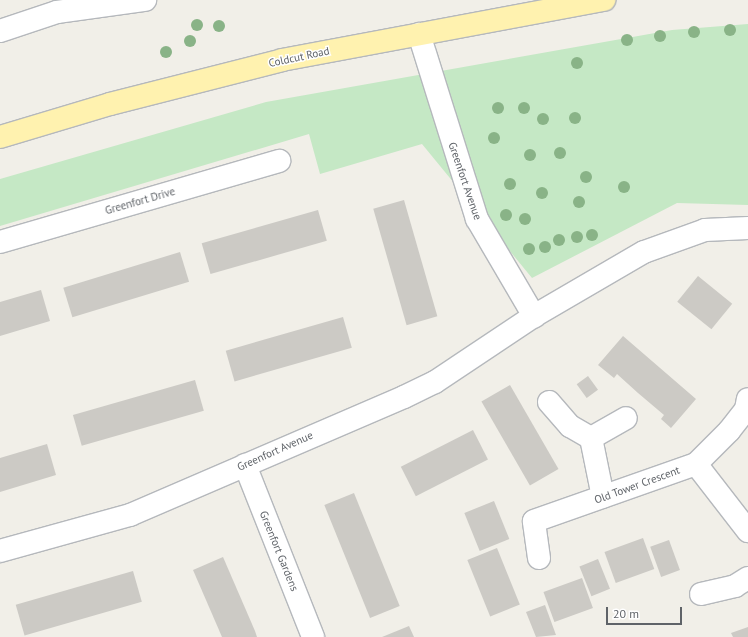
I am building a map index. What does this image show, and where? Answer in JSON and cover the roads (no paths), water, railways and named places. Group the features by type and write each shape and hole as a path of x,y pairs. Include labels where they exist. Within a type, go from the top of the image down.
{"main road":[{"name":"Coldcut Road","path":"0,137 110,104 282,60 604,0"}],"street":[{"path":"0,32 57,12 135,0"},
{"name":"Greenfort Avenue","path":"419,34 476,219 534,316"},
{"name":"Greenfort Drive","path":"0,242 280,161"},
{"name":"Greenfort Avenue","path":"0,551 130,515 436,382 534,316 644,252 705,230 748,228"},
{"name":"Old Tower Crescent","path":"539,558 534,521 696,464 729,431 746,409 748,399"},
{"path":"549,402 570,426 591,438 603,497"},
{"path":"591,438 626,418"},
{"path":"696,464 748,531"},
{"name":"Greenfort Gardens","path":"245,465 313,637"},
{"path":"701,594 734,586 748,578"}]}
